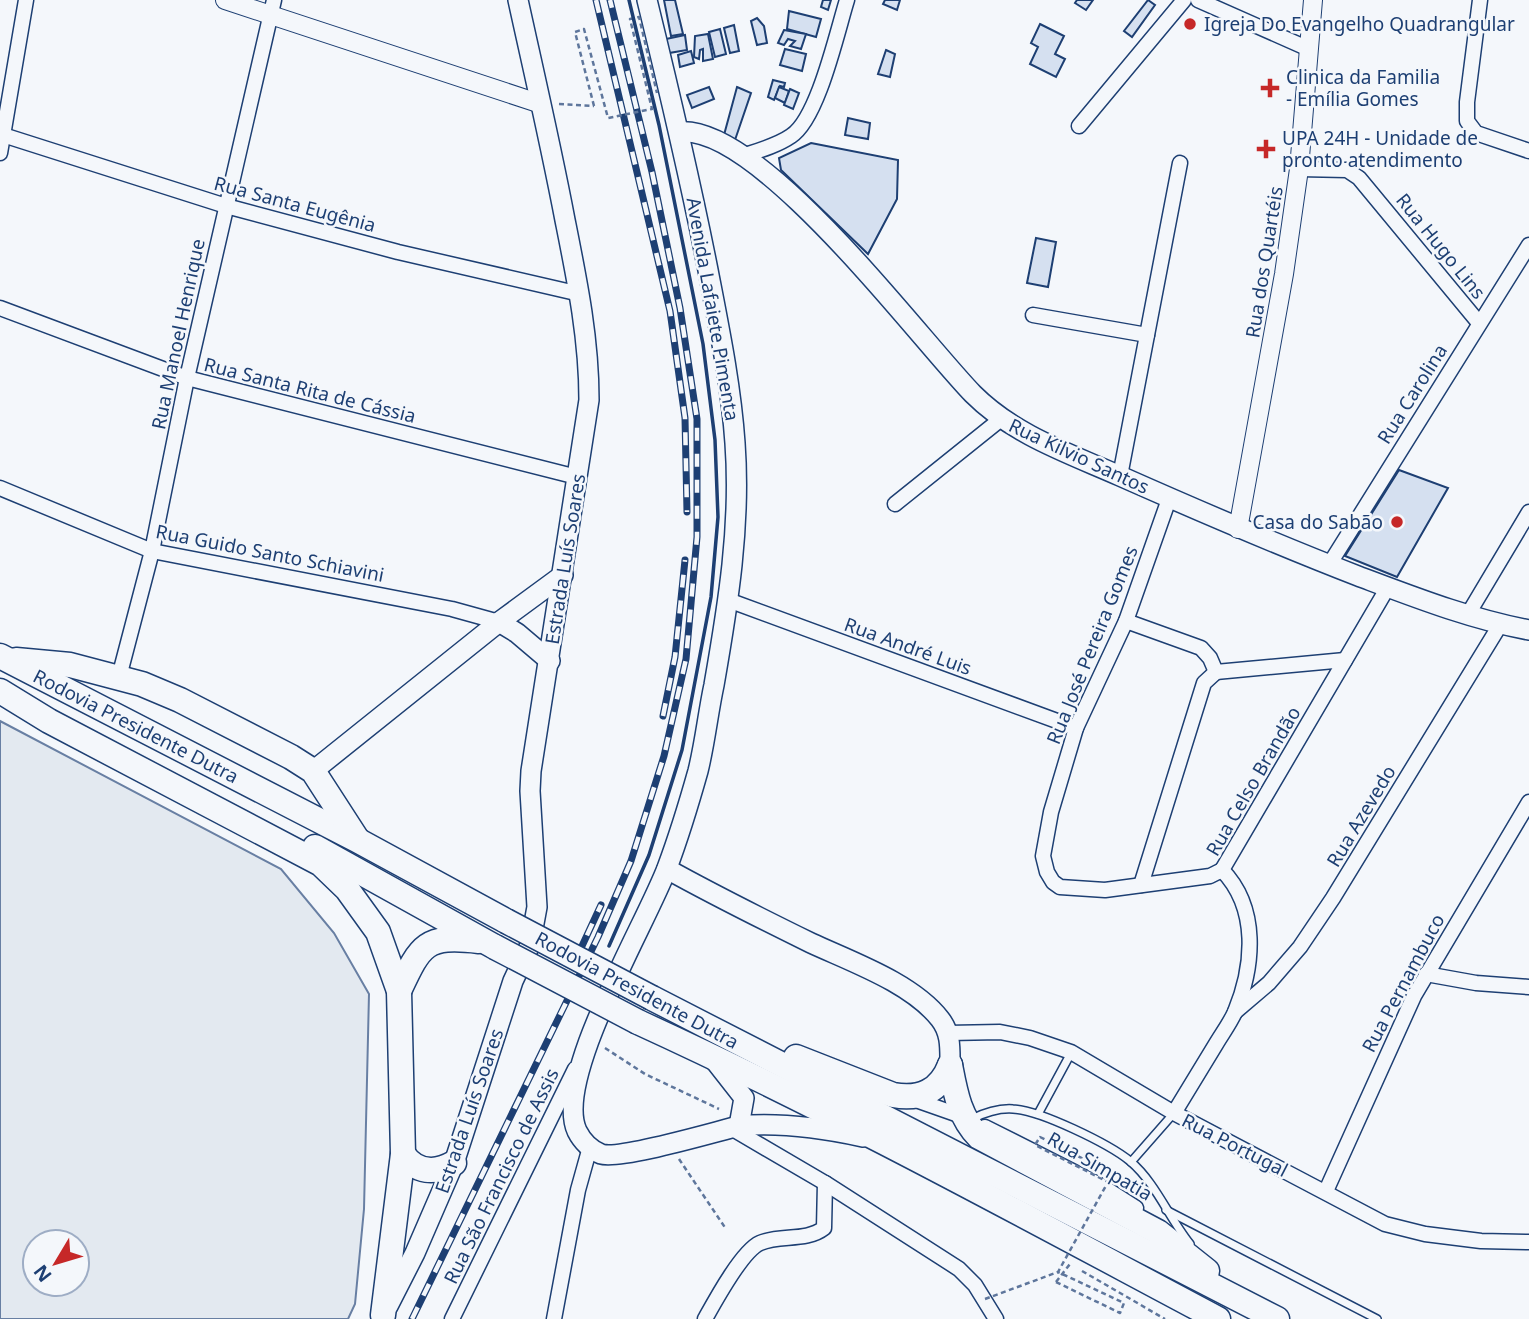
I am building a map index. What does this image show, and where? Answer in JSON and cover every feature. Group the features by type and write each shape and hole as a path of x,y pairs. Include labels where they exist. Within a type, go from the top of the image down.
{"highway":[{"path":"3,658 70,665 119,677 180,700 291,757 313,771 357,840"},
{"name":"Rodovia Presidente Dutra","path":"3,658 357,840 745,1046 1277,1319"},
{"name":"Rodovia Presidente Dutra","path":"0,684 378,880 490,944 638,1022 710,1055 878,1140 1078,1260 1218,1319"},
{"path":"0,691 49,720 321,864 347,889 377,932 398,990 403,1154 382,1317"},
{"path":"398,990 412,961 432,942 450,938 490,944"},
{"path":"745,1046 781,1050 893,1095 908,1098 925,1095 940,1085 950,1065"},
{"path":"950,1065 958,1104 971,1129 979,1137 1158,1232 1249,1304"},
{"path":"403,1154 416,1168 428,1171 454,1163"},
{"path":"1078,1260 1122,1278 1195,1319"}],"main road":[{"name":"Estrada Luís Soares","path":"382,1317 415,1253 454,1163 513,981 530,945 537,917 531,771 589,400 587,351 580,293 518,0"},
{"name":"Avenida Lafaiete Pimenta","path":"590,1147 576,1127 572,1107 575,1083 587,1044 667,869 698,768 728,600 737,513 730,394 680,132 646,0"},
{"name":"Rua Kilvio Santos","path":"680,132 699,132 723,142 745,155 780,184 846,250 932,349 1001,419 1063,452 1238,529 1467,616 1529,630"},
{"path":"313,771 499,622 563,575"},
{"path":"499,622 517,633 550,661"},
{"path":"667,869 721,899 892,982 925,1002 941,1020 948,1033 950,1065"},
{"path":"710,1055 744,1098 735,1127"},
{"path":"590,1147 598,1153 611,1156 735,1127 792,1125 878,1140"}],"street":[{"path":"0,153 26,0"},
{"path":"225,0 272,7 541,104"},
{"path":"745,155 793,135 805,122 818,93 847,0"},
{"path":"1079,126 1184,0"},
{"path":"1198,0 1308,49"},
{"name":"Rua dos Quartéis","path":"1238,529 1284,274 1299,169 1313,0"},
{"path":"1480,0 1467,121 1476,133 1529,150"},
{"name":"Rua Manoel Henrique","path":"119,677 152,551 187,378 272,7"},
{"name":"Rua Santa Eugênia","path":"3,135 226,206 398,252 580,293"},
{"path":"1120,476 1180,163"},
{"name":"Rua Hugo Lins","path":"1299,169 1347,170 1359,177 1479,323"},
{"name":"Rua Carolina","path":"1329,565 1529,245"},
{"name":"Rua Santa Rita de Cássia","path":"0,307 187,378 578,477"},
{"path":"1033,315 1147,335"},
{"path":"895,503 1001,419"},
{"name":"Rua Guido Santo Schiavini","path":"0,488 152,551 452,609 499,622"},
{"name":"Rua José Pereira Gomes","path":"1169,499 1126,621 1076,728 1051,812 1043,856 1047,872 1060,887 1105,890 1210,876 1222,870"},
{"path":"1467,616 1529,512"},
{"name":"Rua Celso Brandão","path":"1174,1113 1235,1012 1250,948 1243,899 1234,882 1222,870 1388,587"},
{"name":"Rua André Luis","path":"728,600 1076,728"},
{"path":"1126,621 1201,648 1210,658 1216,672"},
{"name":"Rua Azevedo","path":"1235,1012 1269,983 1300,947 1334,898 1500,625"},
{"path":"1141,885 1204,683 1216,672 1345,660"},
{"name":"Rua Pernambuco","path":"1326,1191 1371,1087 1426,974 1529,802"},
{"path":"1426,974 1476,984 1529,987"},
{"name":"Rua Portugal","path":"948,1033 1000,1032 1030,1038 1071,1052 1174,1113 1385,1224 1425,1234 1480,1241 1529,1242"},
{"name":"Rua São Francisco de Assis","path":"452,1319 587,1044"},
{"name":"Rua Simpatia","path":"908,1098 967,1118 1100,1185 1190,1245 1249,1304"},
{"path":"735,1127 959,1269 985,1299 996,1319"},
{"path":"554,1319 578,1190 590,1147"},
{"path":"705,1319 740,1263 759,1243 811,1235 824,1228 825,1184"}],"lane":[{"path":"1038,1114 1071,1052"},
{"path":"967,1118 1011,1108 1038,1114 1108,1148 1131,1162 1152,1186 1190,1245"},
{"path":"1131,1162 1174,1113"},
{"path":"1166,1210 1377,1319"}],"path":[{"path":"541,104 594,106 576,32 584,29 608,118 652,109 630,19 639,17 657,93"},
{"path":"587,1044 719,1109"},
{"path":"985,1299 1058,1272 1108,1182 1035,1145 1040,1137 1109,1172"},
{"path":"669,1143 691,1180 726,1229"},
{"path":"1058,1272 1124,1303 1120,1312 1056,1282 1078,1260 1165,1319"}],"shaded area":[{"path":"0,721 281,869 334,933 369,994 364,1209 355,1304 348,1319 0,1319"}],"building":[{"path":"664,0 675,0 683,34 671,36"},
{"path":"823,0 831,0 828,10 821,7"},
{"path":"885,0 900,0 897,10 883,4"},
{"path":"1077,0 1093,0 1086,10 1075,3"},
{"path":"1148,0 1155,5 1132,37 1124,31"},
{"path":"789,11 821,19 816,37 787,29"},
{"path":"757,18 764,26 767,43 757,45 751,21"},
{"path":"1040,24 1064,36 1055,54 1065,59 1056,77 1030,64 1038,47 1031,43"},
{"path":"734,25 739,51 730,53 724,28"},
{"path":"720,29 726,54 715,57 709,32"},
{"path":"784,30 806,34 801,49 790,46 795,41 788,39 784,45 778,43"},
{"path":"708,34 713,59 703,61 703,49 700,50 699,59 694,57 695,36"},
{"path":"685,35 687,50 669,53 666,39"},
{"path":"785,49 806,54 802,71 780,65"},
{"path":"886,50 895,54 890,77 878,74"},
{"path":"691,51 694,63 680,67 678,55"},
{"path":"773,80 785,83 784,87 780,86 774,100 768,97"},
{"path":"709,87 714,99 692,108 687,95"},
{"path":"737,87 751,93 735,140 724,135"},
{"path":"779,87 789,91 785,103 775,98"},
{"path":"790,89 799,93 793,109 784,105"},
{"path":"848,118 870,123 868,139 845,135"},
{"path":"811,143 898,160 897,199 868,254 781,170 779,158"},
{"path":"1036,238 1056,242 1048,287 1027,283"},
{"name":"Casa do Sabão","path":"1399,470 1448,488 1397,577 1345,556"}],"railway":[{"path":"596,0 670,311 685,418 687,512"},
{"path":"412,1319 598,937 631,861 664,756 686,659 697,537 697,419 680,308 652,172 610,0"},
{"path":"663,716 675,657 685,560"},
{"path":"576,959 601,905"}],"wall":[{"path":"609,946 649,855 682,750 711,597 718,517 715,440 703,344 659,125 629,0"}],"place":[{"name":"Igreja Do Evangelho Quadrangular","path":"1190,24"},
{"name":"Clinica da Familia - Emília Gomes","path":"1270,88"},
{"name":"UPA 24H - Unidade de pronto atendimento","path":"1266,149"},
{"name":"Casa do Sabão","path":"1397,522"}]}
